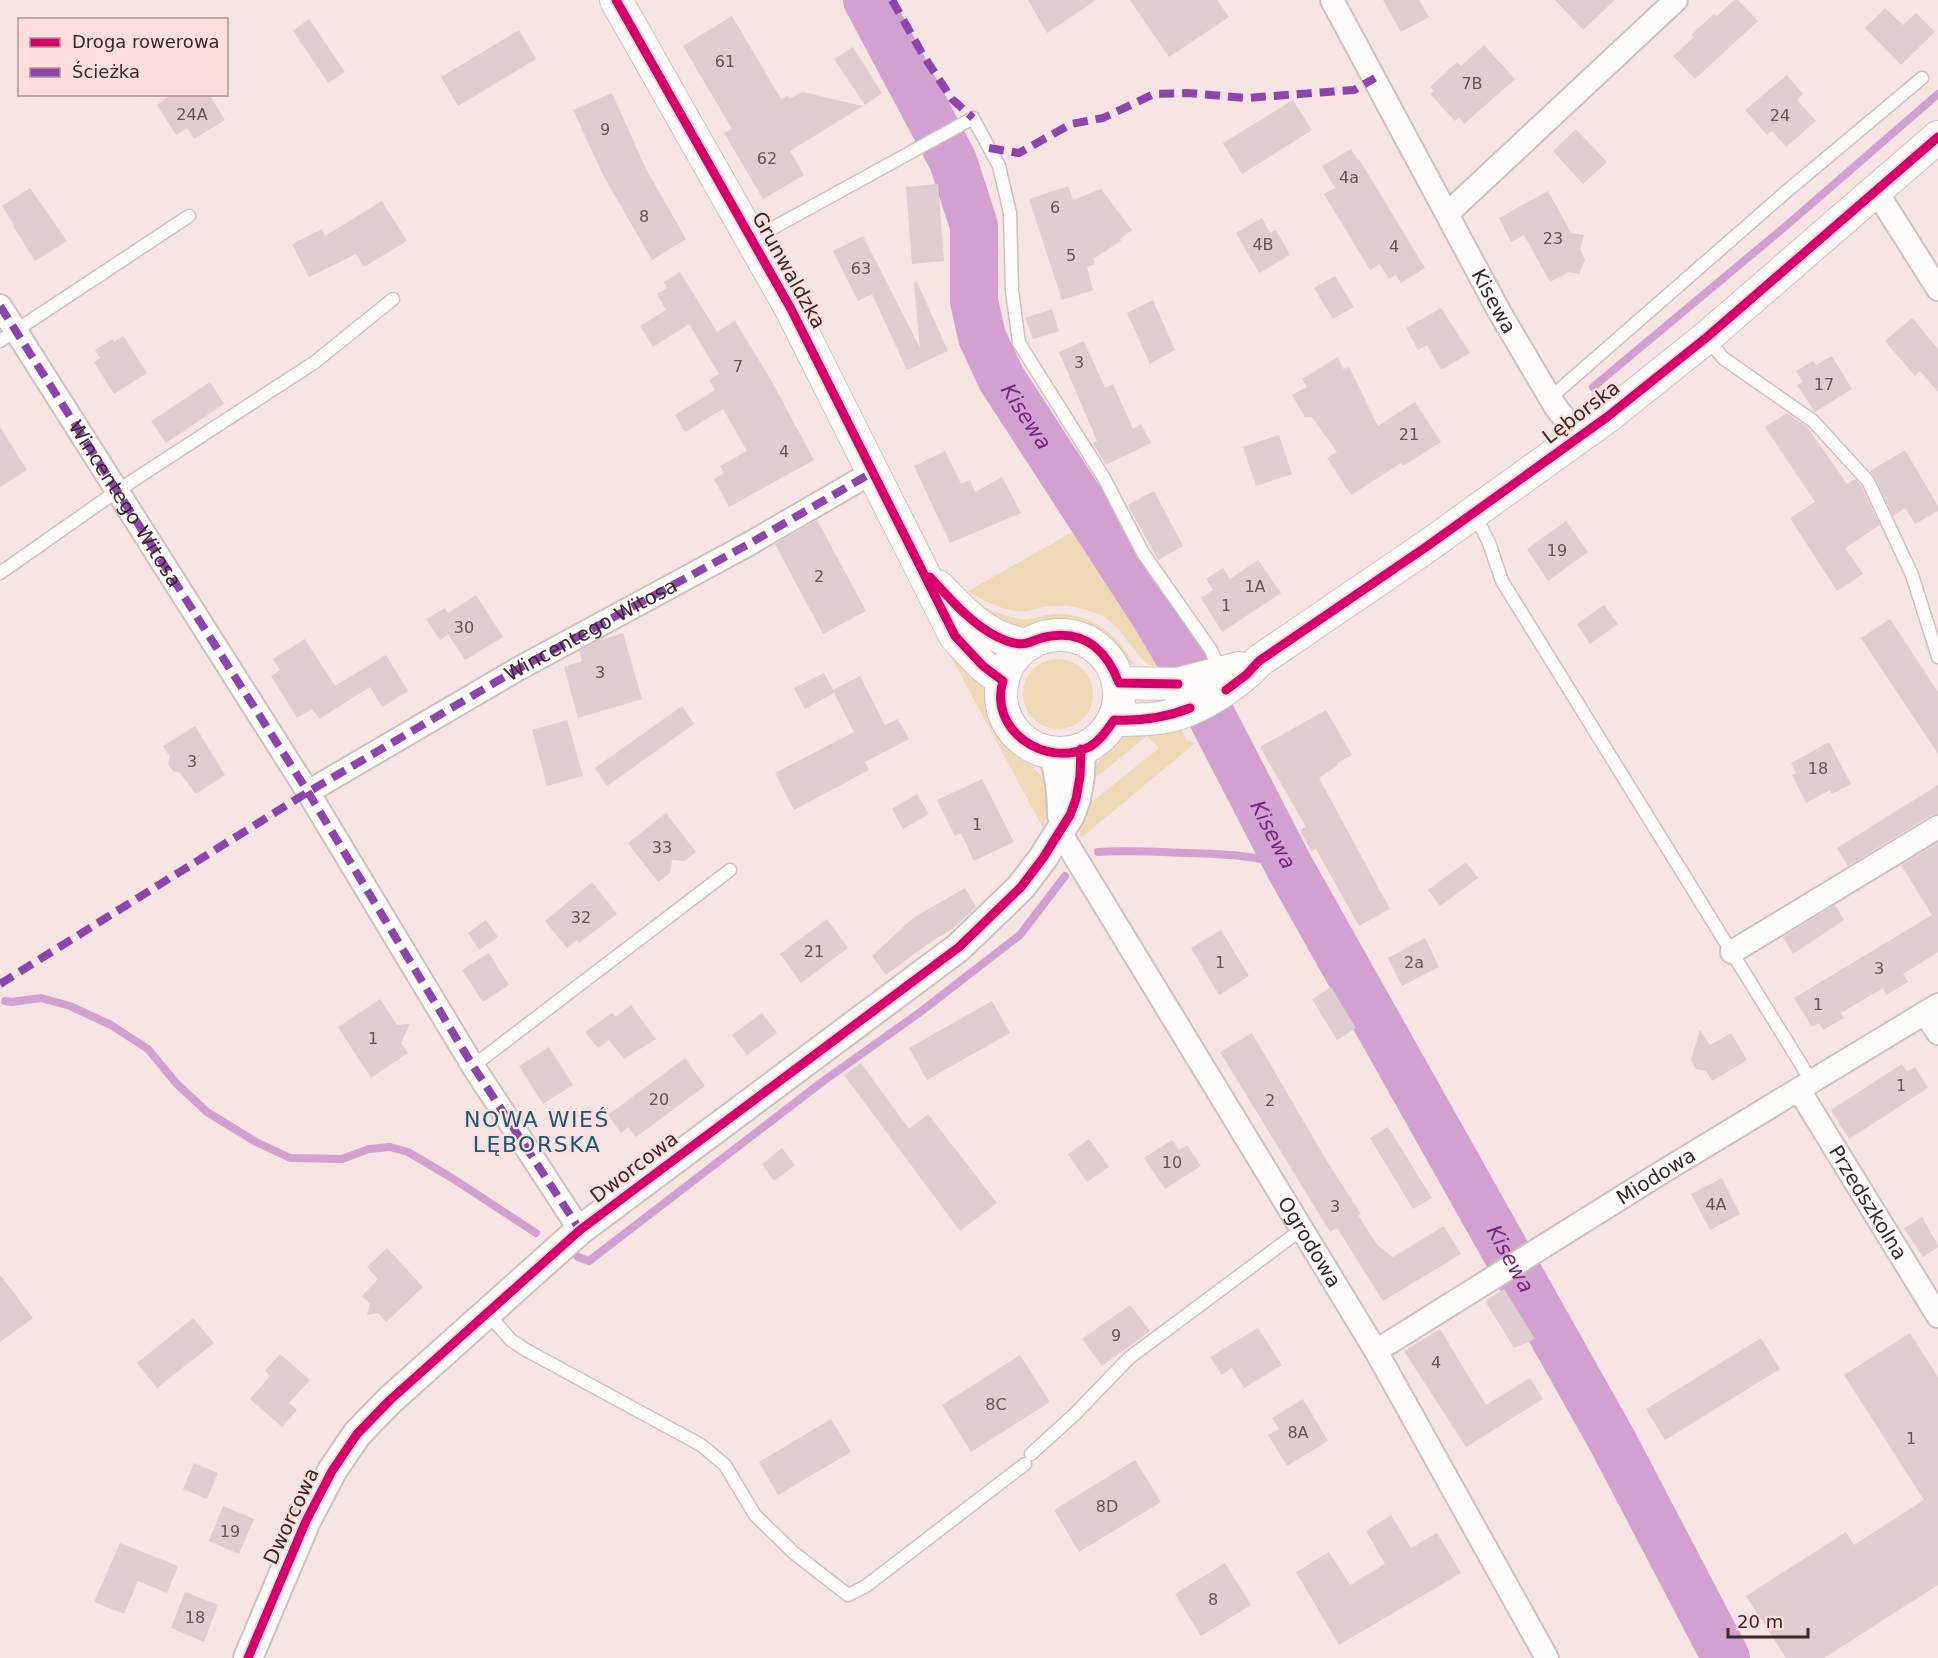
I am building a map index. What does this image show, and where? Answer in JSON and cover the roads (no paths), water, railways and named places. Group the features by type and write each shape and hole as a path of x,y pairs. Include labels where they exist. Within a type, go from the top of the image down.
{"main road":[{"name":"Grunwaldzka","path":"616,0 791,309 955,636 983,666 1003,681"},
{"name":"Lęborska","path":"1119,683 1184,696 1246,675 1260,661 1607,417 1707,338 1938,138"},
{"name":"Grunwaldzka","path":"918,564 966,614 991,634 1008,642 1028,645"},
{"path":"1068,635 1086,640 1101,651 1112,666 1119,683 1119,702 1114,720 1104,735 1089,747 1067,751 1035,748 1020,738 1008,723 1002,705 1006,669 1017,653 1028,645 1050,636 1068,635"},
{"name":"Lęborska","path":"1114,720 1134,721 1167,717 1184,696"}],"street":[{"name":"Kisewa","path":"1332,0 1500,312 1550,398 1579,437"},
{"path":"1448,213 1676,0"},
{"path":"1876,191 1938,289"},
{"name":"Wincentego Witosa","path":"0,306 8,335 117,491 308,792 473,1066 580,1230"},
{"name":"Wincentego Witosa","path":"308,792 518,669 747,545 873,472"},
{"path":"1060,832 1062,790 1059,772 1067,751"},
{"path":"1732,952 1938,827"},
{"name":"Ogrodowa","path":"1060,832 1376,1351 1547,1658"},
{"name":"Dworcowa","path":"248,1658 306,1521 332,1471 357,1434 390,1400 580,1230 959,947 1021,886 1060,832"},
{"path":"1931,1009 1938,1033"},
{"name":"Miodowa","path":"1376,1351 1659,1174 1931,1009"},
{"name":"Przedszkolna","path":"1806,1086 1938,1316"}],"lane":[{"path":"1550,398 1787,191 1922,78"},
{"path":"753,239 973,118 999,166 1010,213 1012,291 1019,343 1104,478 1143,553 1211,650 1223,682"},
{"path":"8,335 189,216"},
{"path":"0,573 117,491 315,362 393,298"},
{"path":"1707,338 1723,358 1813,421 1868,481 1912,575 1938,657"},
{"path":"1474,512 1489,543 1502,581 1732,952 1806,1086"},
{"path":"473,1066 730,870"},
{"path":"487,1313 511,1340 526,1350 701,1445 725,1465 755,1515 794,1553 848,1594 867,1586 1028,1459 1129,1358 1302,1229"}],"waterway":[{"name":"Kisewa","path":"867,0 953,161 974,226 974,301 982,337 1001,378 1156,617 1193,680 1289,866 1613,1442 1726,1658"},
{"path":"1593,387 1787,225 1938,94"},
{"path":"1098,852 1142,851 1226,855 1264,859 1289,866"},
{"path":"578,1257 589,1261 822,1082 919,1013 1020,935 1065,876"},
{"path":"5,1001 41,998 70,1006 111,1025 148,1049 176,1083 207,1112 256,1142 290,1158 342,1159 369,1149 390,1147 408,1152 536,1233"}],"district":[{"name":"NOWA WIEŚ LĘBORSKA","path":"537,1132"}]}
